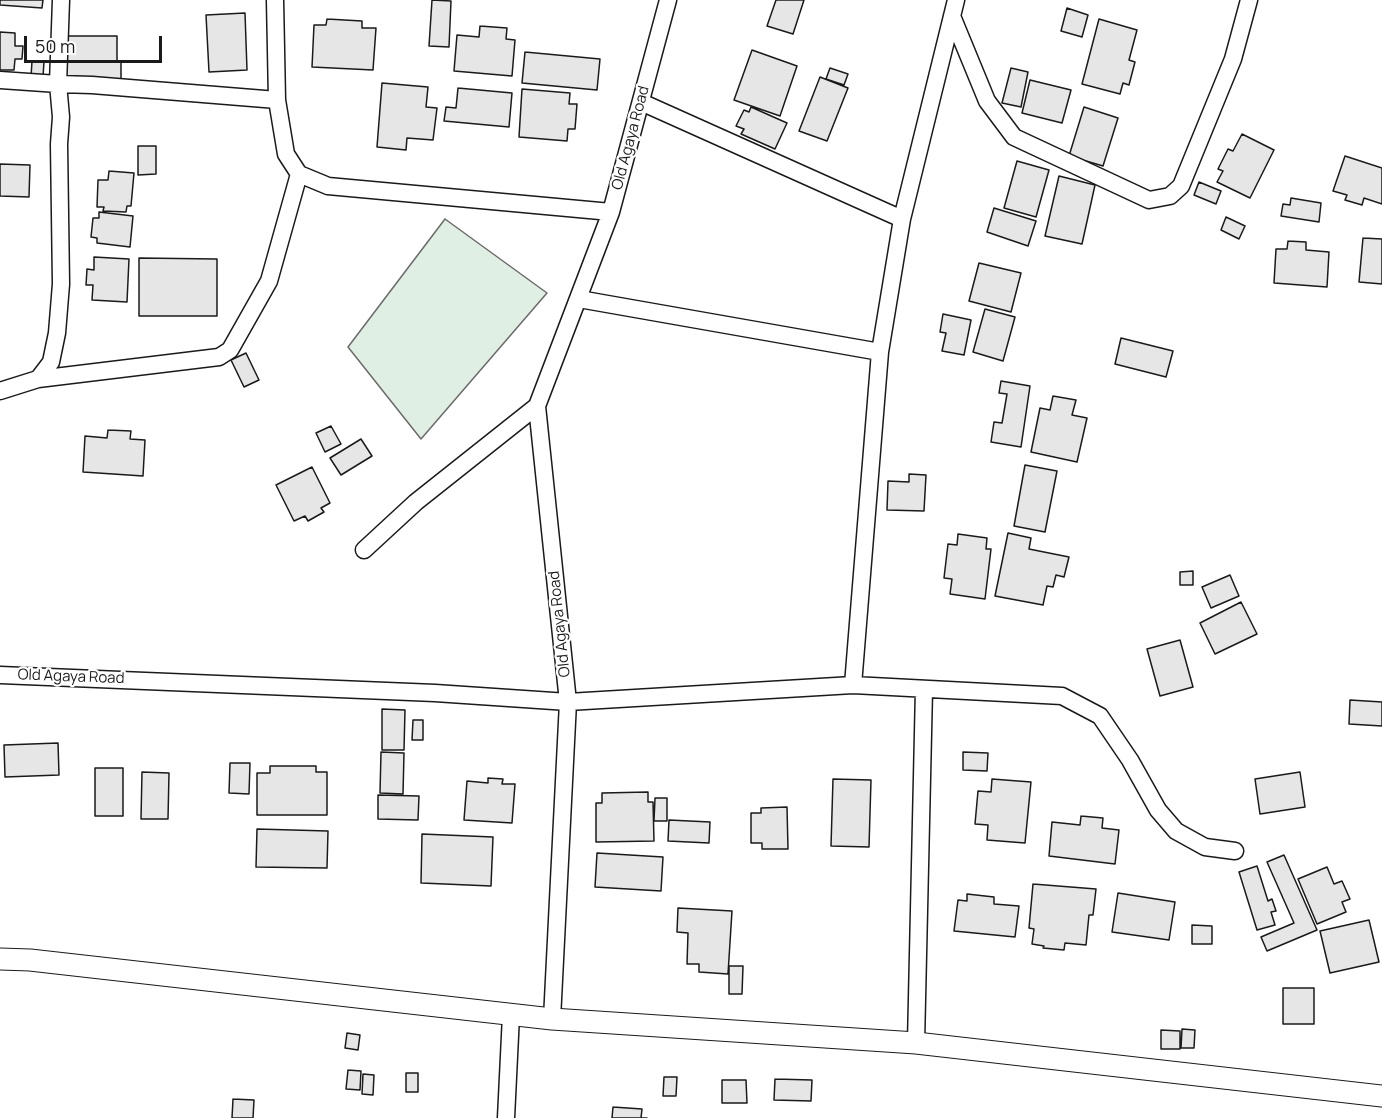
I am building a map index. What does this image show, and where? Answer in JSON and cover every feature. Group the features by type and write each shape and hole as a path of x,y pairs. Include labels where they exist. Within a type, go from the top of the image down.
{"street":[{"path":"38,379 51,362 57,333 61,284 59,144 61,117 58,84 61,0"},
{"path":"275,0 277,100 286,154 299,174 328,186 611,212"},
{"name":"Old Agaya Road","path":"0,675 435,693 568,702 537,406 611,212 668,0"},
{"path":"954,8 987,101 1014,136 1149,200 1170,196 1181,186 1233,59 1249,0"},
{"path":"853,686 880,352 902,219 954,8"},
{"path":"0,80 277,100"},
{"path":"641,102 902,219"},
{"path":"0,391 38,379 219,357 230,350 269,281 299,174"},
{"path":"579,299 880,352"},
{"path":"364,550 417,502 537,406"},
{"path":"552,1019 568,702 853,686 1062,696 1100,716 1130,759 1158,810 1176,831 1205,847 1235,852"},
{"path":"916,1043 924,689"},
{"path":"0,959 30,960 552,1019 916,1043 1382,1096"},
{"path":"506,1118 511,1015"}],"green space":[{"path":"445,219 547,293 421,439 348,347"}],"building":[{"path":"0,0 43,0 42,8 0,5"},
{"path":"432,0 451,1 449,47 429,46"},
{"path":"776,0 804,0 793,34 767,26"},
{"path":"1067,8 1088,15 1082,37 1061,31"},
{"path":"245,13 247,70 209,72 206,15"},
{"path":"327,19 362,21 362,28 376,28 373,70 312,67 314,25 326,25"},
{"path":"1099,19 1137,30 1129,60 1135,62 1129,85 1123,83 1120,94 1082,84"},
{"path":"480,26 507,28 506,39 515,40 512,76 454,71 457,35 479,37"},
{"path":"0,32 15,33 15,46 23,46 22,59 15,59 14,70 0,70"},
{"path":"63,36 117,36 117,62 121,62 121,79 63,78"},
{"path":"752,50 797,66 780,116 734,100"},
{"path":"525,52 600,59 597,90 522,83"},
{"path":"32,61 44,61 43,77 31,77"},
{"path":"830,68 848,74 844,85 826,79"},
{"path":"1011,68 1028,72 1021,107 1002,103"},
{"path":"820,77 848,88 827,141 799,131"},
{"path":"1030,80 1071,90 1062,123 1022,113"},
{"path":"382,83 428,87 426,107 437,108 433,140 407,138 406,150 377,147"},
{"path":"458,88 512,93 509,127 444,121 446,107 456,108"},
{"path":"522,89 570,93 569,104 577,104 575,129 568,129 567,141 519,137"},
{"path":"751,107 787,123 775,149 741,134 744,129 736,126 744,110 749,112"},
{"path":"1084,107 1118,118 1103,166 1069,156"},
{"path":"1242,134 1274,150 1250,198 1217,182 1223,171 1218,169 1228,149 1233,151"},
{"path":"138,146 156,146 156,174 138,175"},
{"path":"1345,156 1382,168 1382,204 1364,198 1362,205 1345,200 1347,195 1333,191"},
{"path":"1017,161 1049,170 1036,217 1004,208"},
{"path":"0,164 30,165 29,197 0,196"},
{"path":"109,171 134,173 131,206 127,206 126,212 103,211 104,207 97,207 98,180 108,180"},
{"path":"1059,176 1095,185 1082,244 1045,236"},
{"path":"1199,182 1221,191 1216,204 1194,195"},
{"path":"1291,198 1321,203 1319,222 1281,216 1283,204 1290,205"},
{"path":"994,208 1036,221 1028,246 987,232"},
{"path":"99,212 133,216 130,247 97,243 97,238 91,237 93,218 99,218"},
{"path":"1226,217 1245,226 1239,239 1221,230"},
{"path":"1363,238 1382,239 1382,284 1359,282"},
{"path":"1288,241 1306,242 1306,250 1329,252 1327,287 1274,283 1276,249 1287,249"},
{"path":"94,257 129,259 127,302 92,300 93,285 86,285 87,269 94,270"},
{"path":"139,258 217,259 217,316 139,316"},
{"path":"979,263 1021,273 1011,312 969,301"},
{"path":"985,309 1015,317 1003,361 973,352"},
{"path":"943,314 971,320 964,355 942,351 946,333 940,332"},
{"path":"1121,338 1173,351 1166,377 1115,364"},
{"path":"246,353 259,380 244,387 231,360"},
{"path":"1001,381 1030,386 1021,447 991,442 994,422 1002,423 1007,394 999,393"},
{"path":"1053,396 1076,400 1072,415 1087,418 1077,462 1031,452 1040,408 1050,410"},
{"path":"331,426 341,444 325,452 316,433"},
{"path":"108,430 131,431 130,439 145,440 143,476 83,472 85,436 107,438"},
{"path":"361,439 372,456 341,475 330,458"},
{"path":"1025,465 1057,471 1045,532 1014,526"},
{"path":"312,467 330,503 321,508 324,512 308,521 305,516 294,521 276,485"},
{"path":"909,474 926,475 924,511 887,510 888,481 909,482"},
{"path":"1008,533 1031,538 1029,549 1069,557 1064,577 1056,575 1053,587 1047,586 1043,605 995,596"},
{"path":"958,534 987,538 986,549 991,549 985,599 950,594 952,579 944,578 948,544 957,545"},
{"path":"1193,571 1193,585 1180,585 1180,572"},
{"path":"1230,575 1239,596 1211,608 1202,587"},
{"path":"1241,602 1257,634 1215,654 1200,623"},
{"path":"1180,640 1193,687 1160,696 1147,649"},
{"path":"1350,700 1382,702 1382,726 1349,724"},
{"path":"382,709 405,710 404,750 382,750"},
{"path":"413,720 423,720 423,740 412,740"},
{"path":"58,743 59,775 5,777 4,745"},
{"path":"381,752 404,753 403,794 380,793"},
{"path":"963,752 988,753 987,771 963,770"},
{"path":"230,763 250,763 249,794 229,793"},
{"path":"270,766 316,766 316,772 327,772 327,815 257,815 257,773 270,773"},
{"path":"95,768 123,768 123,816 95,816"},
{"path":"142,772 169,773 168,819 141,819"},
{"path":"1300,772 1305,807 1260,814 1255,779"},
{"path":"488,778 503,779 502,784 515,784 512,823 464,820 467,781 488,783"},
{"path":"833,779 871,780 869,847 831,846"},
{"path":"992,779 1031,782 1025,843 987,840 988,825 975,824 978,791 991,792"},
{"path":"648,792 648,802 653,802 654,841 596,842 596,803 602,803 602,793"},
{"path":"378,795 419,796 418,820 378,819"},
{"path":"655,798 667,798 667,821 654,821"},
{"path":"787,807 788,849 762,849 762,843 751,843 751,813 761,813 761,808"},
{"path":"1081,816 1103,818 1102,828 1119,830 1115,864 1049,856 1052,822 1080,825"},
{"path":"669,820 710,822 709,843 668,841"},
{"path":"257,829 328,831 327,868 256,867"},
{"path":"422,834 493,837 491,886 421,883"},
{"path":"597,853 663,857 661,891 595,887"},
{"path":"1284,855 1317,930 1267,951 1261,937 1294,923 1267,862"},
{"path":"1257,866 1268,901 1272,899 1276,911 1271,912 1275,925 1257,930 1239,872"},
{"path":"1327,867 1334,884 1342,881 1350,899 1342,902 1346,912 1317,924 1298,879"},
{"path":"1033,884 1096,889 1093,915 1089,915 1086,945 1065,943 1064,950 1043,948 1044,946 1032,944 1034,929 1029,928"},
{"path":"1118,893 1175,902 1169,940 1112,932"},
{"path":"967,894 994,897 994,904 1019,906 1015,937 954,931 958,900 967,901"},
{"path":"678,908 732,911 728,974 699,972 699,964 687,964 688,933 677,932"},
{"path":"1369,920 1379,962 1330,973 1320,931"},
{"path":"1192,925 1212,926 1212,944 1192,944"},
{"path":"729,966 743,966 742,994 729,994"},
{"path":"1283,988 1314,988 1314,1024 1283,1024"},
{"path":"1182,1029 1195,1030 1194,1048 1181,1048"},
{"path":"1161,1030 1180,1031 1180,1049 1161,1049"},
{"path":"347,1033 360,1035 358,1050 345,1048"},
{"path":"348,1070 361,1071 360,1090 346,1089"},
{"path":"406,1073 418,1073 418,1092 406,1092"},
{"path":"363,1074 374,1075 373,1095 362,1094"},
{"path":"664,1077 677,1077 676,1096 663,1096"},
{"path":"775,1079 812,1080 811,1101 774,1100"},
{"path":"722,1080 746,1080 747,1103 722,1103"},
{"path":"233,1099 254,1100 253,1118 232,1118"},
{"path":"613,1107 642,1109 641,1118 612,1118"}]}
